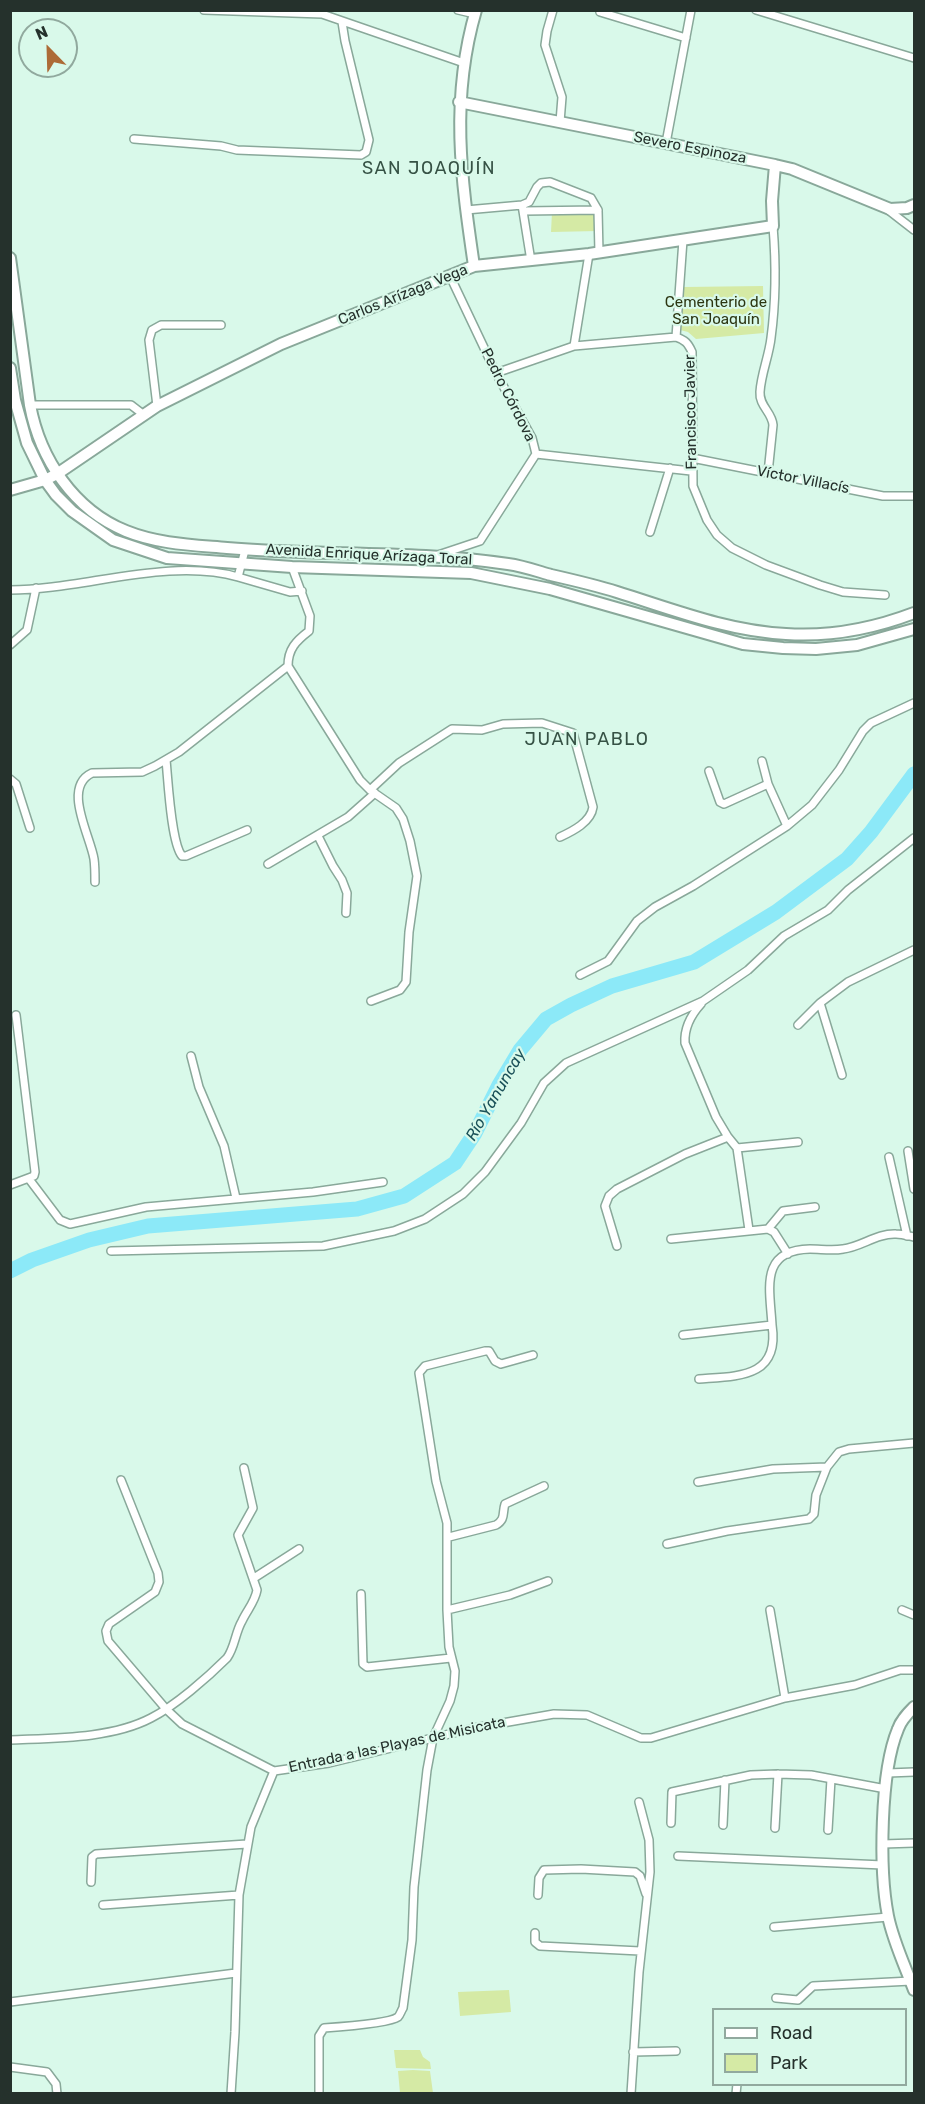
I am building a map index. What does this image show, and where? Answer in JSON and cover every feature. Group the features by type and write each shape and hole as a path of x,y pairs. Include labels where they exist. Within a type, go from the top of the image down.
{"main road":[{"path":"474,266 466,210 459,102 464,63 476,12"},
{"name":"Severo Espinoza","path":"459,102 792,169 882,206 898,209 915,205"},
{"path":"773,226 772,201 775,165"},
{"name":"Carlos Arízaga Vega","path":"10,490 45,480 57,474 157,406 281,344 474,266 594,253 773,226"},
{"name":"Avenida Enrique Arízaga Toral","path":"10,258 30,405 44,448 57,474 75,496 104,520 126,531 150,539 180,544 245,550 511,564 613,591 713,622 759,632 810,635 847,633 915,613"},
{"name":"Avenida Enrique Arízaga Toral","path":"10,368 15,400 27,443 45,480 72,512 112,540 167,558 292,567 437,570 499,577 561,592 743,644 783,648 816,649 857,645 915,629"},
{"path":"913,1985 888,1917 883,1844 886,1789 894,1741 899,1727 915,1707"}],"street":[{"path":"204,10 322,14 464,63"},
{"path":"458,10 476,12"},
{"path":"553,10 545,45 562,97 560,122"},
{"path":"666,143 691,10"},
{"path":"756,10 915,58"},
{"path":"600,12 686,38"},
{"path":"134,140 221,146 237,150 361,155 366,152 369,140 342,22"},
{"path":"523,208 541,183 550,182 591,198 598,210 594,253 574,346"},
{"path":"882,206 915,230"},
{"path":"523,208 531,261"},
{"path":"466,210 523,208 598,210"},
{"path":"768,473 773,425 770,414 763,406 760,391 771,339 774,306 773,226"},
{"path":"676,337 683,240"},
{"name":"Pedro Córdova","path":"431,558 480,540 536,454 532,438 496,374 450,276"},
{"path":"157,406 149,340 153,330 161,325 221,325"},
{"name":"Francisco Javier","path":"496,374 574,346 676,337 684,339 692,352 692,471 695,493 707,520 717,535 732,548 766,565 843,592 885,595"},
{"path":"30,405 130,405 144,415"},
{"path":"536,454 692,471"},
{"name":"Víctor Villacís","path":"692,458 883,496 915,496"},
{"path":"650,532 670,468"},
{"path":"238,577 245,550"},
{"path":"292,567 310,616 309,631 296,641 288,654 288,666 360,780 372,792 396,808 410,841 417,876 409,932 406,982 400,990 371,1001"},
{"path":"10,590 164,572 204,571 238,577 287,591 302,591"},
{"path":"10,645 27,630 36,588"},
{"path":"95,882 94,860 79,811 80,782 85,776 92,773 142,772 166,760 288,666"},
{"path":"580,975 608,961 637,921 655,907 693,886 787,826 812,805 839,770 863,731 871,723 915,703"},
{"path":"268,864 348,817 399,763 452,729 482,729 504,724 542,723 573,733 593,807 588,818 560,837"},
{"path":"166,760 169,804 177,846 182,856 247,830"},
{"path":"762,761 768,783 787,826"},
{"path":"709,771 720,802 723,804 768,783"},
{"path":"10,779 16,784 30,828"},
{"path":"318,836 342,880 346,893 346,913"},
{"path":"111,1251 323,1246 394,1231 424,1219 463,1194 485,1172 522,1123 544,1083 566,1063 703,1001 748,970 784,936 828,910 848,890 915,838"},
{"path":"798,1025 820,1003 848,982 915,950"},
{"path":"703,1001 690,1021 685,1043 716,1117 737,1148 749,1230"},
{"path":"820,1003 842,1075"},
{"path":"10,1185 29,1179 34,1176 35,1172 16,1015"},
{"path":"191,1056 199,1087 224,1146 236,1198"},
{"path":"616,1246 605,1206 609,1196 617,1189 685,1154 728,1137"},
{"path":"737,1148 798,1142"},
{"path":"915,1163 910,1152 915,1189"},
{"path":"699,1379 737,1376 753,1372 762,1367 768,1359 772,1346 769,1276 772,1267 788,1254 808,1249 842,1250 884,1235 911,1236 889,1158"},
{"path":"29,1179 60,1220 70,1224 146,1207 313,1192 383,1182"},
{"path":"768,1228 783,1211 815,1207"},
{"path":"670,1239 768,1228 774,1232 788,1254"},
{"path":"683,1335 772,1325"},
{"path":"319,2094 319,2036 324,2028 360,2023 381,2023 397,2017 403,2008 412,1940 414,1887 433,1738 450,1701 454,1686 447,1610 449,1537 436,1481 419,1378 421,1369 431,1364 485,1351 501,1364 533,1355"},
{"path":"667,1544 736,1529 809,1519 814,1514 816,1495 827,1467 839,1452 849,1449 915,1443"},
{"path":"698,1482 773,1469 827,1467"},
{"path":"10,1740 84,1736 119,1729 149,1719 166,1709 227,1658 232,1651 240,1623 256,1597 257,1590 238,1535 253,1508 244,1468"},
{"name":"Entrada a las Playas de Misicata","path":"121,1480 158,1573 159,1582 155,1592 109,1624 106,1631 108,1641 166,1709 182,1724 274,1771 329,1763 474,1728 554,1714 587,1715 641,1738 651,1738 785,1698 855,1685 900,1670 915,1670"},
{"path":"449,1537 496,1525 502,1521 505,1504 544,1486"},
{"path":"254,1578 299,1549"},
{"path":"447,1610 510,1595 548,1581"},
{"path":"361,1594 363,1664 367,1667 451,1658"},
{"path":"770,1610 785,1698"},
{"path":"902,1610 915,1615"},
{"path":"231,2094 239,1895 251,1827 274,1771"},
{"path":"888,1773 915,1772"},
{"path":"775,1828 778,1774"},
{"path":"671,1823 672,1792 751,1775 811,1775 886,1789"},
{"path":"828,1830 831,1779"},
{"path":"723,1825 725,1780"},
{"path":"631,2094 640,1951 650,1872 649,1840 639,1802"},
{"path":"883,1844 915,1843"},
{"path":"91,1882 92,1857 96,1854 247,1844"},
{"path":"678,1856 883,1865"},
{"path":"538,1895 539,1878 544,1870 580,1869 635,1872 640,1876 647,1897"},
{"path":"102,1905 239,1895"},
{"path":"774,1927 888,1917"},
{"path":"535,1933 535,1942 540,1946 640,1951"},
{"path":"10,2002 236,1973"},
{"path":"776,1998 798,2000 813,1986 913,1985"},
{"path":"633,2052 676,2051"},
{"path":"10,2067 47,2072 56,2084 57,2094"}],"green space":[{"path":"596,210 598,231 551,232 552,212"},
{"name":"Cementerio de San Joaquín","path":"763,286 764,333 696,339 688,332 680,330 684,287"},
{"path":"509,1990 511,2012 460,2016 458,1992"},
{"path":"394,2050 420,2050 423,2057 430,2062 431,2069 396,2068"},
{"path":"398,2071 430,2071 433,2093 400,2093"}],"waterway":[{"name":"Río Yanuncay","path":"10,1271 32,1260 89,1240 148,1226 357,1209 404,1196 455,1163 475,1133 520,1050 546,1019 612,986 694,962 776,912 847,859 871,832 914,774"}],"district":[{"name":"SAN JOAQUÍN","path":"429,169"},
{"name":"JUAN PABLO","path":"587,740"}]}
